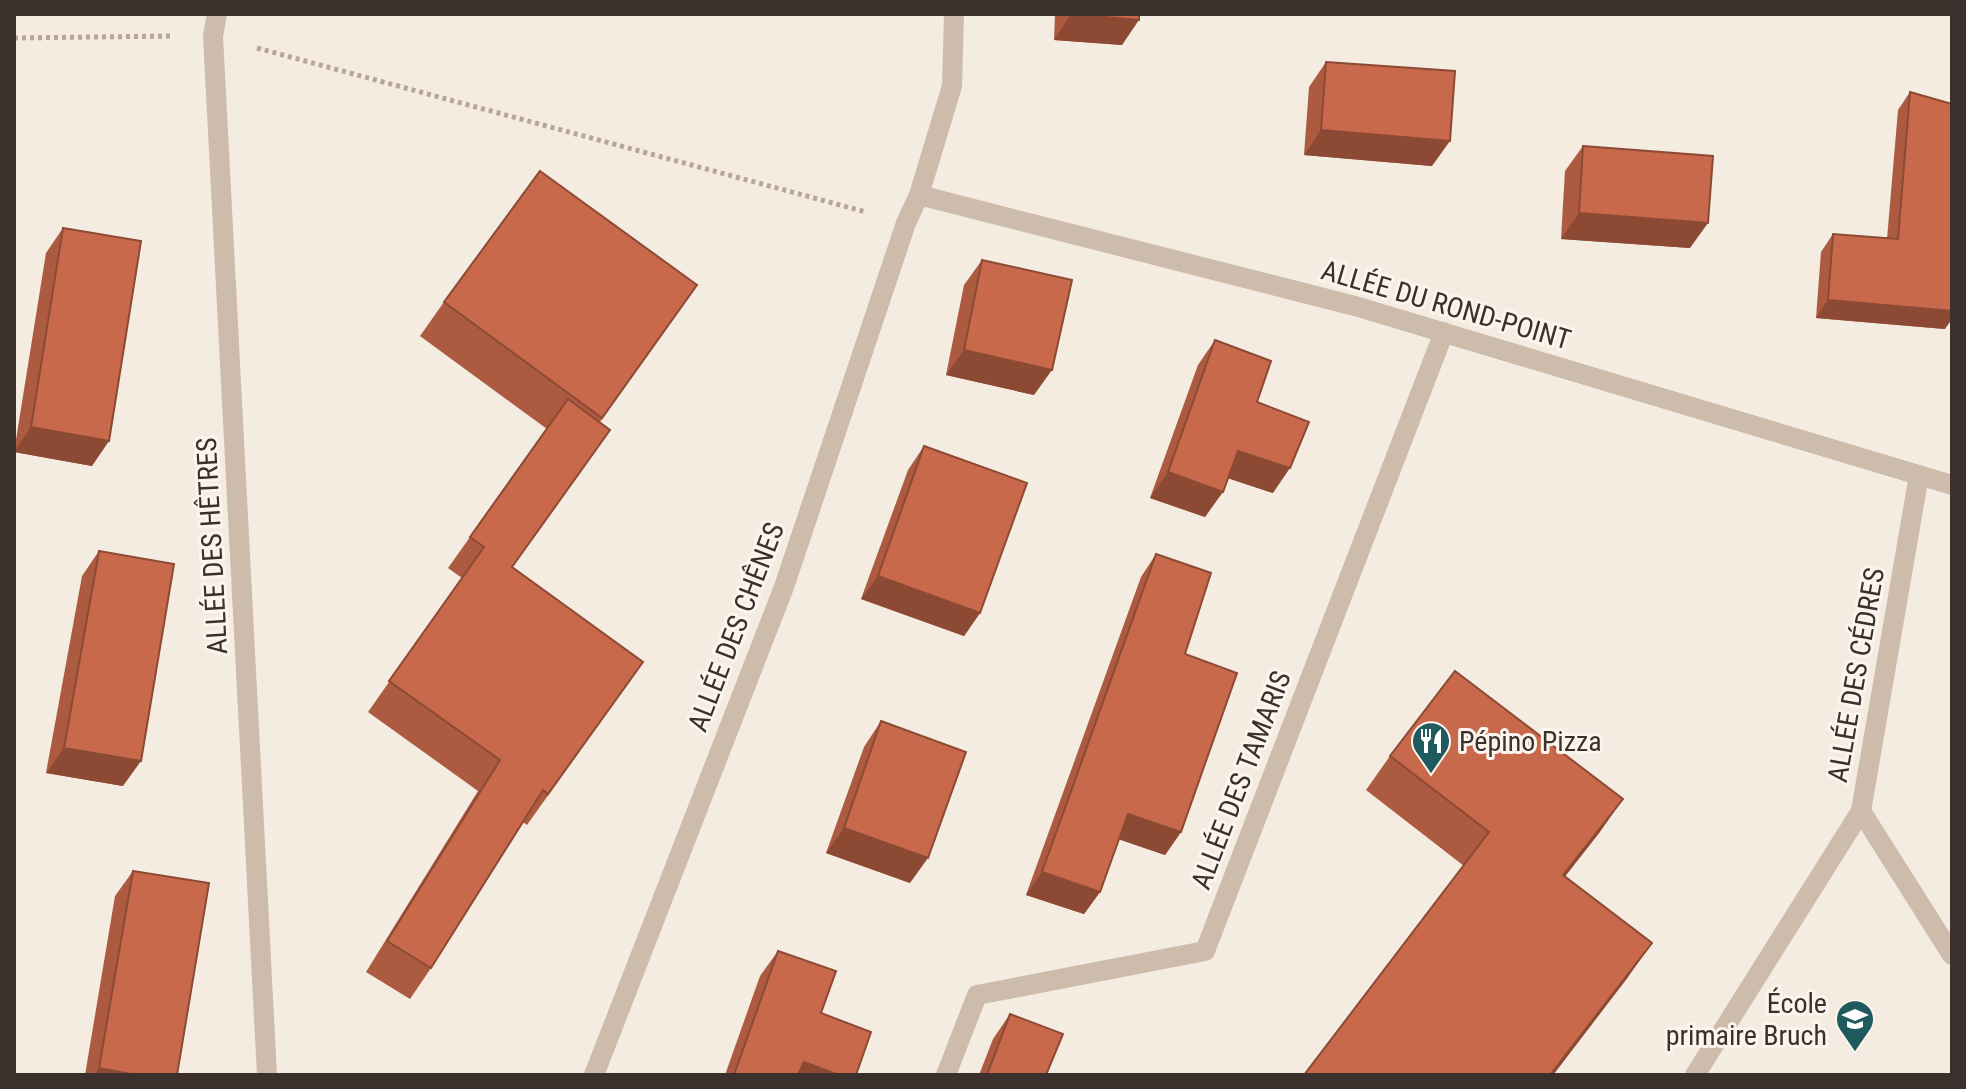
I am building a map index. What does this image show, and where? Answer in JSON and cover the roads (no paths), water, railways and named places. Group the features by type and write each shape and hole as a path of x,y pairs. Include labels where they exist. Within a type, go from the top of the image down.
{"street":[{"name":"ALLÉE DES HÊTRES","path":"217,14 213,36 267,1075"},
{"name":"ALLÉE DES CHÊNES","path":"594,1075 784,587 906,223 919,195 952,86 954,14"},
{"name":"ALLÉE DU ROND-POINT","path":"919,195 1355,306 1952,485"},
{"name":"ALLÉE DES TAMARIS","path":"946,1075 977,995 1205,951 1444,332"},
{"name":"ALLÉE DES CÉDRES","path":"1919,475 1861,811 1952,955"},
{"path":"1695,1075 1861,811"}],"place":[{"name":"Pépino Pizza","path":"1431,775"},
{"name":"École primaire Bruch","path":"1855,1053"}]}
